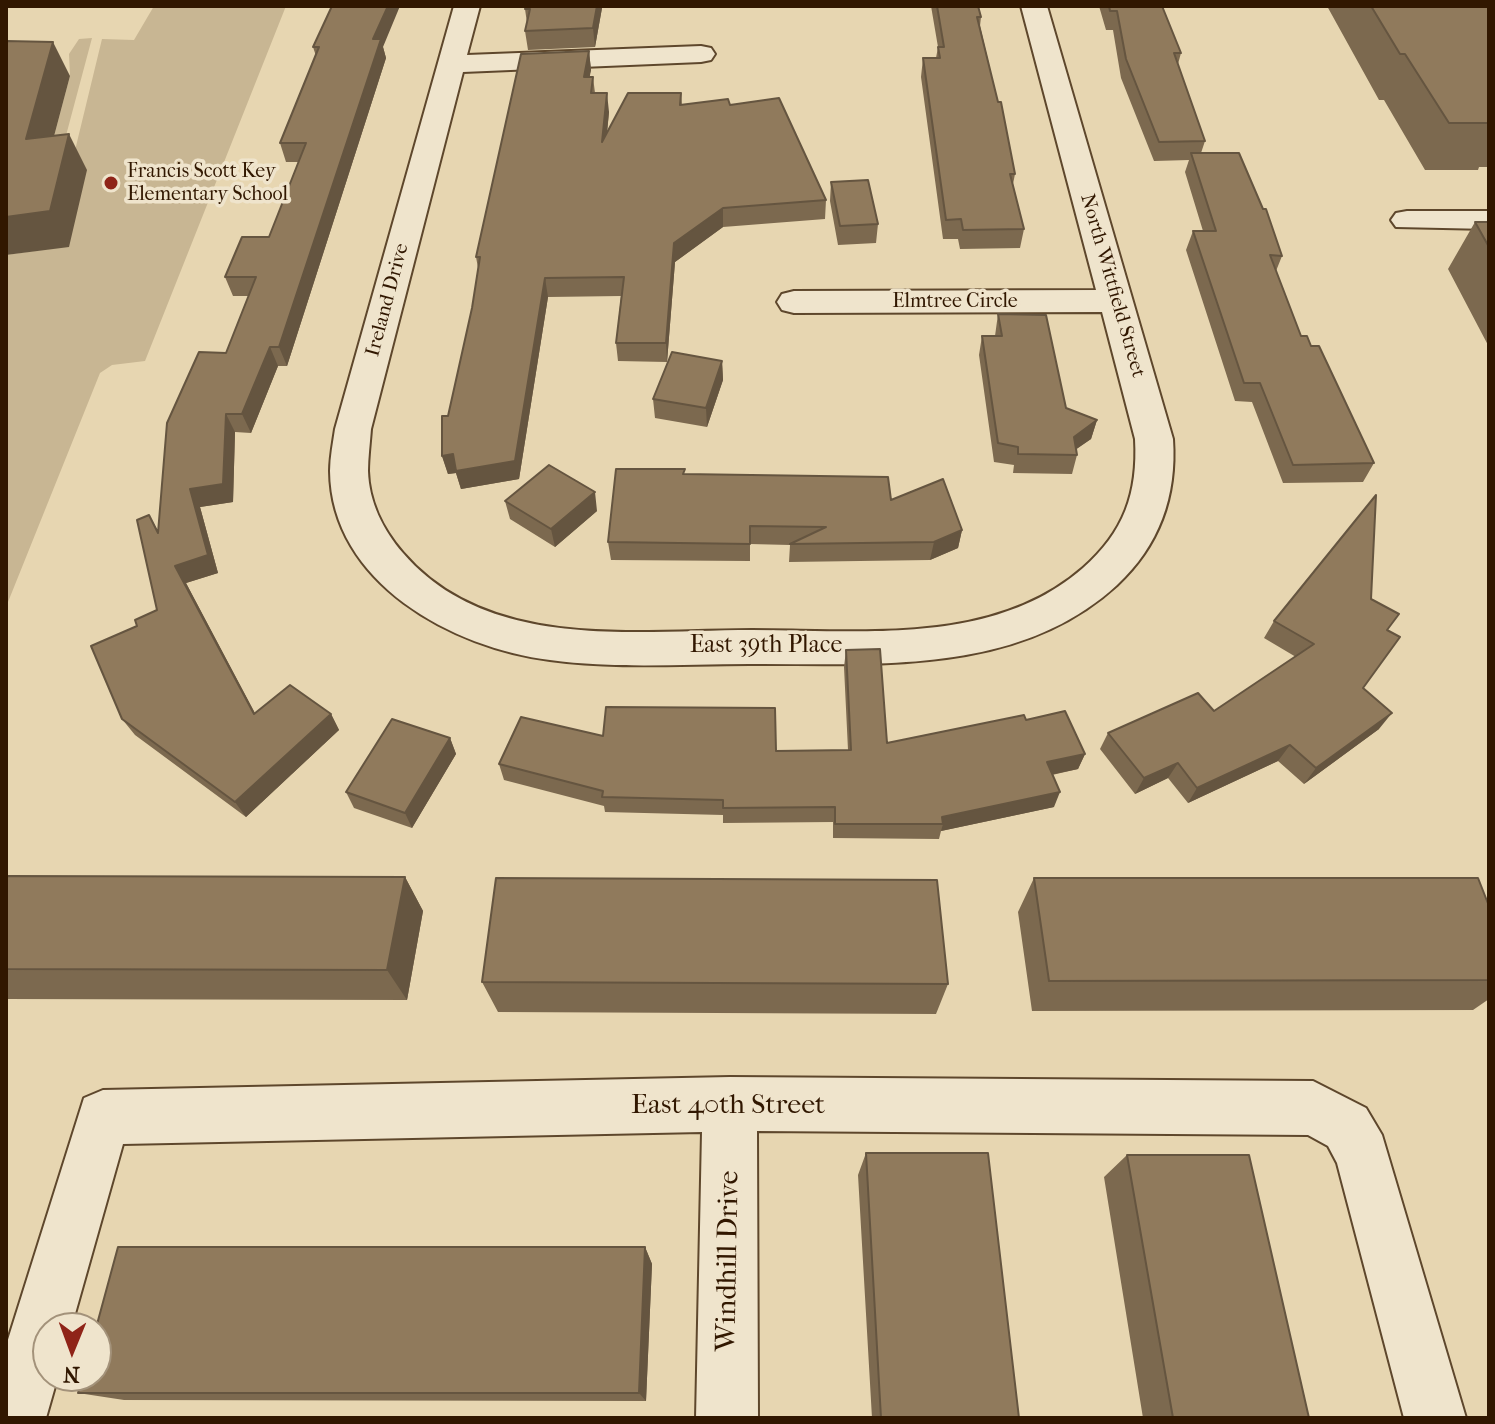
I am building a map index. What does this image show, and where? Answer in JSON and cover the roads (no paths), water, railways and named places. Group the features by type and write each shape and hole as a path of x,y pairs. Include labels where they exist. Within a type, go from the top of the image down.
{"street":[{"name":"Ireland Drive","path":"405,582 373,549 360,523 351,497 348,456 467,6"},
{"name":"North Wittfield Street","path":"1034,6 1151,426 1156,466 1153,495 1143,522 1118,560"},
{"path":"452,64 701,54"},
{"path":"1407,220 1489,220"},
{"name":"Elmtree Circle","path":"794,302 1116,301"},
{"name":"East 39th Place","path":"405,582 434,603 468,620 504,634 545,643 609,647 898,646 980,637 1035,620 1082,592 1118,560"},
{"name":"East 40th Street","path":"15,1418 103,1117 730,1104 1313,1108 1347,1127 1362,1155 1435,1418"},
{"name":"Windhill Drive","path":"727,1418 730,1104"}],"place":[{"name":"Francis Scott Key Elementary School","path":"111,183"}]}
